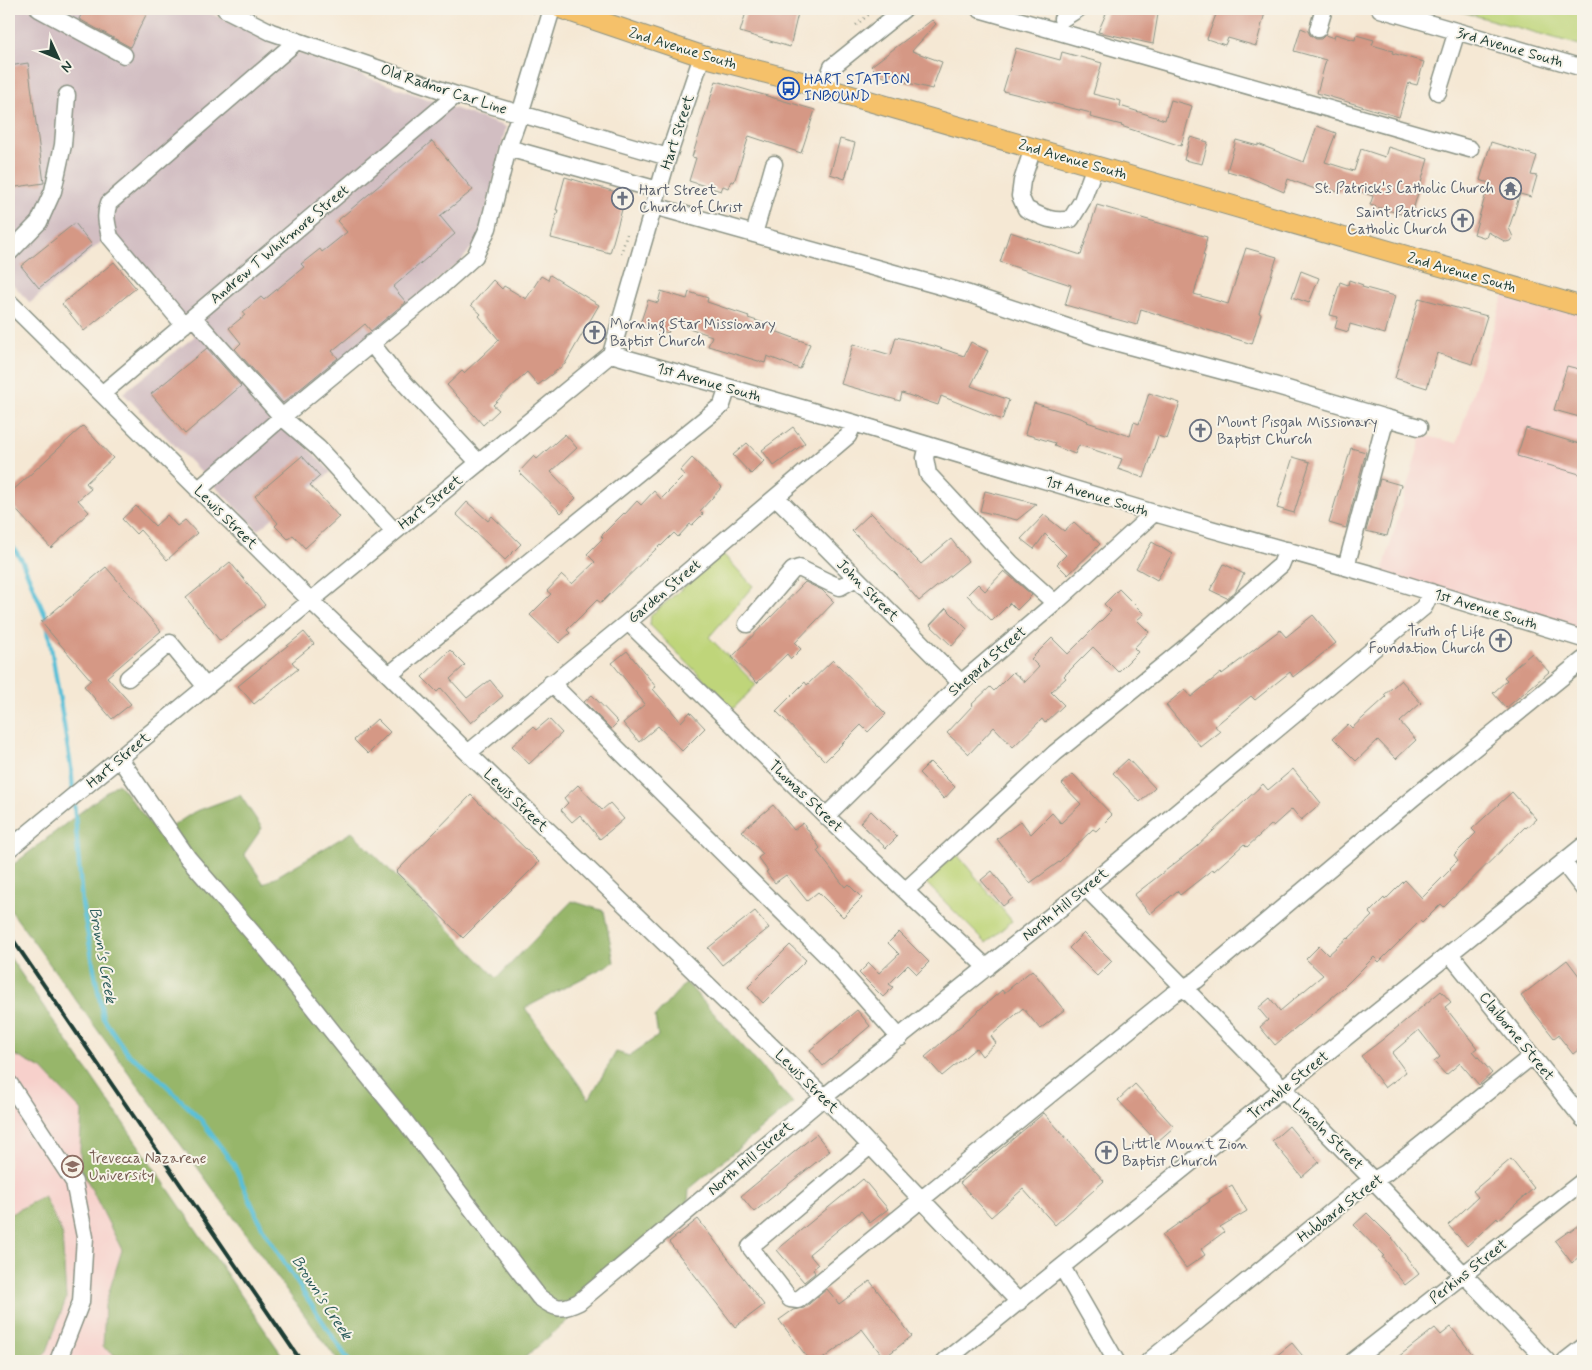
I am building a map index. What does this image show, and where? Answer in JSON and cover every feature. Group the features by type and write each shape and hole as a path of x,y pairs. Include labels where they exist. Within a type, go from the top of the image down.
{"main road":[{"name":"2nd Avenue South","path":"563,9 702,56 824,88 1583,307"}],"street":[{"path":"39,9 124,55"},
{"name":"Old Radnor Car Line","path":"225,9 271,32 456,95 668,158"},
{"path":"824,88 832,66 904,9"},
{"path":"979,9 1470,149"},
{"path":"1062,19 1078,9"},
{"path":"1318,29 1324,9"},
{"name":"3rd Avenue South","path":"1380,9 1583,68"},
{"path":"198,490 282,416 438,289 475,256 488,228 508,148 520,114 544,11"},
{"path":"1438,92 1457,31"},
{"path":"297,40 108,203 106,223 110,237 188,321 282,416 318,448 394,531"},
{"name":"Hart Street","path":"9,849 610,354 658,190 702,56"},
{"path":"9,253 39,222 53,191 64,146 67,95"},
{"name":"Andrew T Whitmore Street","path":"102,393 456,95"},
{"path":"508,148 658,190"},
{"path":"1033,148 1022,181 1020,196 1026,209 1047,220 1062,221 1071,219 1082,201 1095,166"},
{"path":"754,234 774,164"},
{"path":"654,206 969,294 1100,338 1260,381 1419,427"},
{"name":"Lewis Street","path":"9,302 310,600 824,1097 1019,1302"},
{"path":"372,343 394,372 479,463"},
{"name":"1st Avenue South","path":"610,354 854,423 1154,513 1346,567 1583,639"},
{"path":"389,675 722,405 728,387"},
{"path":"1346,567 1386,418"},
{"name":"Garden Street","path":"468,753 628,622 848,436 854,423"},
{"path":"928,446 925,458 928,474 1011,563 1055,604"},
{"name":"John Street","path":"776,496 961,683"},
{"name":"Shepard Street","path":"826,816 961,683 1055,604 1154,513"},
{"path":"906,890 1055,754 1181,651 1281,565 1287,550"},
{"path":"747,624 793,570 799,568 840,586 856,578"},
{"name":"North Hill Street","path":"120,759 188,858 269,952 404,1120 539,1297 552,1307 566,1308 579,1302 824,1097 1086,888 1424,607 1431,592"},
{"name":"Thomas Street","path":"628,622 826,816 987,968"},
{"path":"128,678 170,643 206,687"},
{"path":"870,1146 750,1247 790,1299 798,1300 1172,995 1197,980 1413,798 1583,660"},
{"path":"551,684 823,952 900,1038"},
{"name":"Trimble Street","path":"945,1361 1583,846"},
{"path":"1563,862 1583,888"},
{"name":"Lincoln Street","path":"1086,888 1185,987 1547,1361"},
{"name":"Claiborne Street","path":"1450,954 1583,1119"},
{"name":"Hubbard Street","path":"1149,1361 1362,1187 1386,1173 1532,1056"},
{"path":"9,1084 74,1182 85,1238 81,1302 58,1361"},
{"name":"Perkins Street","path":"1353,1361 1583,1181"},
{"path":"1062,1267 1116,1361"},
{"path":"1565,1361 1583,1346"}],"path":[{"path":"524,9 544,11"},
{"path":"856,25 876,9"}],"shaded area":[{"path":"9,9 201,9 297,52 506,127 480,237 461,261 276,415 331,472 258,530 123,393 195,336 106,238 30,303 9,280"},
{"path":"1507,285 1583,307 1583,639 1381,577 1422,435 1457,443"},
{"name":"Trevecca Nazarene University","path":"9,972 266,1361 9,1361"}],"green space":[{"path":"1452,9 1583,9 1583,46"},
{"path":"723,554 753,586 709,637 756,685 733,709 650,625 651,615"},
{"path":"118,783 159,835 194,812 240,795 262,828 244,854 264,884 352,832 497,978 572,901 604,911 614,962 525,1008 589,1099 616,1052 629,1056 658,1036 655,1017 686,982 793,1103 689,1189 687,1216 521,1361 338,1361 9,908 9,868"},
{"path":"956,853 1012,921 986,943 925,882"},
{"path":"9,956 286,1361 182,1361 180,1357 123,1361 103,1347 105,1305 122,1250 81,1168 82,1111 42,1069 9,1052"},
{"path":"44,1196 62,1233 66,1299 47,1351 37,1361 9,1361 9,1215"}],"building":[{"path":"84,9 149,9 130,47 79,19"},
{"path":"747,9 799,9 790,47 740,32"},
{"path":"1108,9 1137,9 1158,14 1153,44 1098,32"},
{"path":"1218,9 1266,9 1256,46 1228,38 1225,45 1207,39"},
{"path":"932,20 936,24 912,51 942,62 932,89 881,76 871,66"},
{"path":"1301,28 1308,31 1316,39 1321,39 1325,35 1334,38 1335,34 1355,40 1356,35 1374,40 1372,45 1393,51 1392,53 1424,62 1417,85 1409,83 1399,117 1317,93 1326,60 1294,51"},
{"path":"1016,48 1060,60 1062,52 1102,63 1093,94 1121,101 1120,106 1165,120 1171,100 1192,106 1181,146 1122,125 1090,117 1091,113 1003,91"},
{"path":"28,63 44,183 9,188 9,66"},
{"path":"716,81 815,110 801,153 749,136 734,182 731,181 728,188 723,186 721,191 689,181 696,158 692,157"},
{"path":"1317,126 1336,133 1325,162 1354,171 1361,149 1385,157 1388,147 1428,159 1411,217 1370,205 1373,196 1343,186 1341,193 1317,185 1315,189 1288,179 1284,192 1249,177 1227,171 1236,140 1258,146 1258,144 1304,162"},
{"path":"1190,137 1208,142 1202,164 1184,160"},
{"path":"840,139 855,143 845,179 830,174"},
{"path":"432,141 473,190 440,216 455,234 393,287 406,302 371,331 365,324 332,351 338,358 283,403 235,349 241,343 229,328 245,315 243,312 261,297 264,300 304,267 301,264 320,249 322,252 347,232 337,221"},
{"name":"St. Patrick's Catholic Church","path":"1491,142 1537,156 1531,175 1537,176 1531,197 1520,194 1509,228 1513,237 1510,241 1506,242 1488,232 1486,238 1474,234 1489,183 1480,180"},
{"path":"565,177 626,195 610,253 551,238"},
{"path":"1097,205 1207,237 1203,255 1205,256 1194,294 1228,304 1246,248 1277,257 1259,313 1261,314 1252,344 1141,309 1137,325 1065,305 1071,285 1000,262 1010,232 1081,255"},
{"path":"75,223 92,245 39,288 21,266"},
{"path":"114,262 136,288 84,331 62,304"},
{"path":"1301,271 1319,278 1309,303 1292,297"},
{"path":"550,275 599,305 565,364 538,385 527,372 493,405 499,410 483,425 447,385 462,371 464,373 499,340 479,316 481,314 471,305 493,280 502,289 504,286 526,299 541,276 548,280"},
{"path":"1349,280 1363,285 1362,287 1395,296 1385,334 1350,324 1348,332 1335,328 1338,317 1330,315 1340,282 1348,285"},
{"path":"661,291 687,299 689,292 708,298 707,302 776,327 775,331 810,344 800,369 767,356 765,363 708,346 712,336 672,322 668,333 640,324 648,300 658,303"},
{"path":"1419,298 1487,316 1472,364 1437,353 1427,388 1395,378"},
{"path":"896,337 934,346 964,356 971,342 988,351 971,386 1009,400 1002,420 941,396 938,405 902,393 900,401 841,384 853,344 891,355"},
{"path":"207,348 241,386 185,434 151,394"},
{"path":"1567,366 1583,370 1583,418 1554,410"},
{"path":"1149,393 1180,403 1167,439 1158,436 1144,478 1118,469 1122,459 1079,445 1075,454 1054,446 1055,443 1025,434 1034,403 1071,414 1087,422 1130,436 1134,422 1139,424"},
{"path":"83,426 113,458 86,483 91,489 78,500 89,512 51,548 9,502 9,494"},
{"path":"793,427 805,443 774,466 762,450"},
{"path":"1526,428 1583,445 1583,475 1517,456"},
{"path":"565,434 577,448 551,472 576,498 561,513 519,472 534,456 537,459"},
{"path":"747,443 764,461 751,474 733,455"},
{"path":"1351,448 1366,452 1346,528 1329,523"},
{"path":"302,456 320,476 310,485 339,517 305,548 293,535 288,539 275,526 278,523 255,496"},
{"path":"1293,457 1310,462 1294,513 1277,508"},
{"path":"692,458 722,487 700,511 703,514 678,537 674,533 660,545 601,603 597,600 567,630 570,633 559,643 530,615 551,594 547,591 562,575 572,584 595,562 587,554 603,538 601,536 637,501 641,505 654,491 661,499 685,475 680,471"},
{"path":"1380,479 1401,485 1387,536 1366,531"},
{"path":"985,491 1037,504 1017,520 980,511"},
{"path":"467,502 488,521 492,516 521,544 505,560 456,514"},
{"path":"136,506 155,526 167,515 177,526 185,520 197,533 167,560 140,530 136,534 122,519"},
{"path":"871,513 921,564 951,539 968,561 919,601 897,575 852,531"},
{"path":"1044,515 1064,531 1074,522 1100,544 1068,575 1057,564 1066,555 1045,534 1034,549 1021,539"},
{"path":"1152,542 1172,554 1157,580 1136,568"},
{"path":"230,562 265,605 220,641 186,598"},
{"path":"1224,564 1244,574 1235,592 1227,598 1210,590"},
{"path":"106,567 161,631 107,677 131,704 112,719 84,686 91,680 41,622"},
{"path":"1004,571 1032,595 1017,610 1010,603 992,621 967,595 978,584 985,591"},
{"path":"805,582 822,590 834,602 795,643 801,649 791,659 787,654 757,683 732,657"},
{"path":"1119,589 1144,614 1137,620 1149,632 1134,648 1138,652 1118,672 1093,647 1051,692 1064,705 1045,723 1042,719 1013,747 994,727 969,754 947,733 972,704 990,687 994,691 1013,672 1025,682 1039,667 1031,659 1052,638 1068,654 1111,611 1104,604"},
{"path":"946,608 967,629 952,646 930,625"},
{"path":"1313,615 1336,643 1293,677 1290,672 1255,700 1251,696 1215,726 1220,732 1201,747 1166,705 1185,689 1191,697 1280,630 1286,637"},
{"path":"304,632 314,644 292,662 298,669 254,704 238,686"},
{"path":"450,650 465,665 450,679 467,698 490,680 503,696 471,723 441,688 437,692 422,677"},
{"path":"627,651 656,687 653,689 681,722 690,712 705,728 682,751 658,726 639,742 623,723 645,704 612,663"},
{"path":"1532,653 1549,672 1506,708 1493,693 1507,680 1504,677"},
{"path":"833,660 886,714 868,732 861,725 825,761 776,711 805,682 807,685"},
{"path":"1401,680 1421,703 1400,722 1416,740 1396,759 1378,740 1356,761 1333,738 1348,724 1352,728 1386,697 1384,695"},
{"path":"592,695 618,722 611,729 584,702"},
{"path":"377,719 390,732 368,754 354,740"},
{"path":"549,719 562,733 529,764 512,746 533,727 536,730"},
{"path":"1128,759 1155,788 1140,802 1113,773"},
{"path":"930,762 955,787 944,799 919,773"},
{"path":"1293,769 1321,803 1301,820 1292,809 1247,847 1244,844 1214,871 1213,869 1180,895 1177,891 1150,914 1134,895 1196,847 1263,784 1268,790"},
{"path":"1073,774 1112,815 1096,831 1093,829 1059,862 1030,883 997,839 1021,821 1031,834 1052,813 1061,823 1081,804 1062,784"},
{"path":"578,785 602,810 610,803 624,819 600,839 580,815 572,822 561,810 568,803 564,798"},
{"path":"1512,792 1536,819 1525,827 1444,907 1441,904 1422,923 1420,921 1379,962 1374,957 1343,988 1275,1045 1260,1027 1268,1020 1258,1008 1270,998 1280,1011 1323,975 1306,959 1319,946 1328,955 1372,916 1369,913 1405,880 1422,898 1458,860 1454,855 1476,833 1472,829"},
{"path":"471,795 539,862 463,938 396,872"},
{"path":"773,805 794,830 803,823 820,848 817,851 845,887 848,884 862,898 843,917 818,892 807,901 786,875 775,883 766,872 768,871 758,858 763,854 742,831"},
{"path":"871,811 897,837 886,848 860,823"},
{"path":"992,871 1013,898 1003,906 981,880"},
{"path":"755,911 769,928 722,965 708,948"},
{"path":"899,932 929,962 917,974 908,965 889,984 893,987 883,997 859,973 869,963 879,973 899,954 888,943"},
{"path":"1084,933 1112,961 1097,976 1069,948"},
{"path":"790,945 806,960 763,1003 748,987"},
{"path":"1567,960 1583,981 1583,1046 1573,1054 1558,1035 1554,1038 1521,996"},
{"path":"1032,970 1064,1010 1040,1029 1023,1008 991,1036 996,1043 982,1056 976,1048 942,1076 925,1057 1002,990 1004,993"},
{"path":"1441,991 1451,1002 1445,1007 1477,1048 1473,1051 1492,1073 1479,1085 1460,1063 1446,1075 1434,1062 1440,1057 1419,1030 1392,1053 1406,1072 1385,1088 1361,1056"},
{"path":"857,1010 870,1026 823,1066 810,1050"},
{"path":"1135,1084 1174,1127 1157,1142 1118,1100"},
{"path":"1044,1113 1104,1181 1055,1225 1023,1189 991,1217 960,1183"},
{"path":"1289,1126 1319,1162 1302,1177 1272,1141"},
{"path":"816,1134 830,1151 754,1212 741,1196"},
{"path":"1511,1159 1534,1188 1498,1220 1497,1218 1467,1246 1448,1225 1478,1197 1473,1191"},
{"path":"863,1179 888,1209 870,1223 861,1211 809,1254 818,1265 813,1269 815,1273 804,1282 777,1250"},
{"path":"1232,1185 1247,1211 1220,1227 1224,1232 1201,1249 1205,1255 1186,1268 1162,1235 1210,1201 1209,1199"},
{"path":"1367,1213 1393,1239 1419,1274 1405,1285 1382,1257 1384,1256 1354,1225"},
{"path":"698,1219 764,1305 735,1327 669,1242"},
{"path":"1583,1222 1583,1253 1572,1263 1555,1241"},
{"path":"870,1281 912,1336 884,1358 862,1329 820,1361 810,1361 779,1320 793,1310 804,1308 827,1289 839,1304"},
{"path":"1451,1327 1478,1361 1393,1361 1435,1328 1441,1335"},
{"path":"1292,1343 1307,1361 1270,1361"}],"waterway":[{"name":"Brown's Creek","path":"9,541 22,561 46,617 71,767 73,791"},
{"name":"Brown's Creek","path":"74,802 82,903 103,1018 128,1054 155,1074 201,1120 234,1165 263,1229 349,1361"}],"railway":[{"path":"9,934 301,1361"}],"place":[{"name":"HART STATION INBOUND","path":"788,88"},
{"name":"St. Patrick's Catholic Church","path":"1510,188"},
{"name":"Hart Street Church of Christ","path":"623,199"},
{"name":"Saint Patricks Catholic Church","path":"1463,221"},
{"name":"Morning Star Missionary Baptist Church","path":"594,333"},
{"name":"Mount Pisgah Missionary Baptist Church","path":"1201,431"},
{"name":"Truth of Life Foundation Church","path":"1501,640"},
{"name":"Little Mount Zion Baptist Church","path":"1106,1153"},
{"name":"Trevecca Nazarene University","path":"73,1167"}]}
